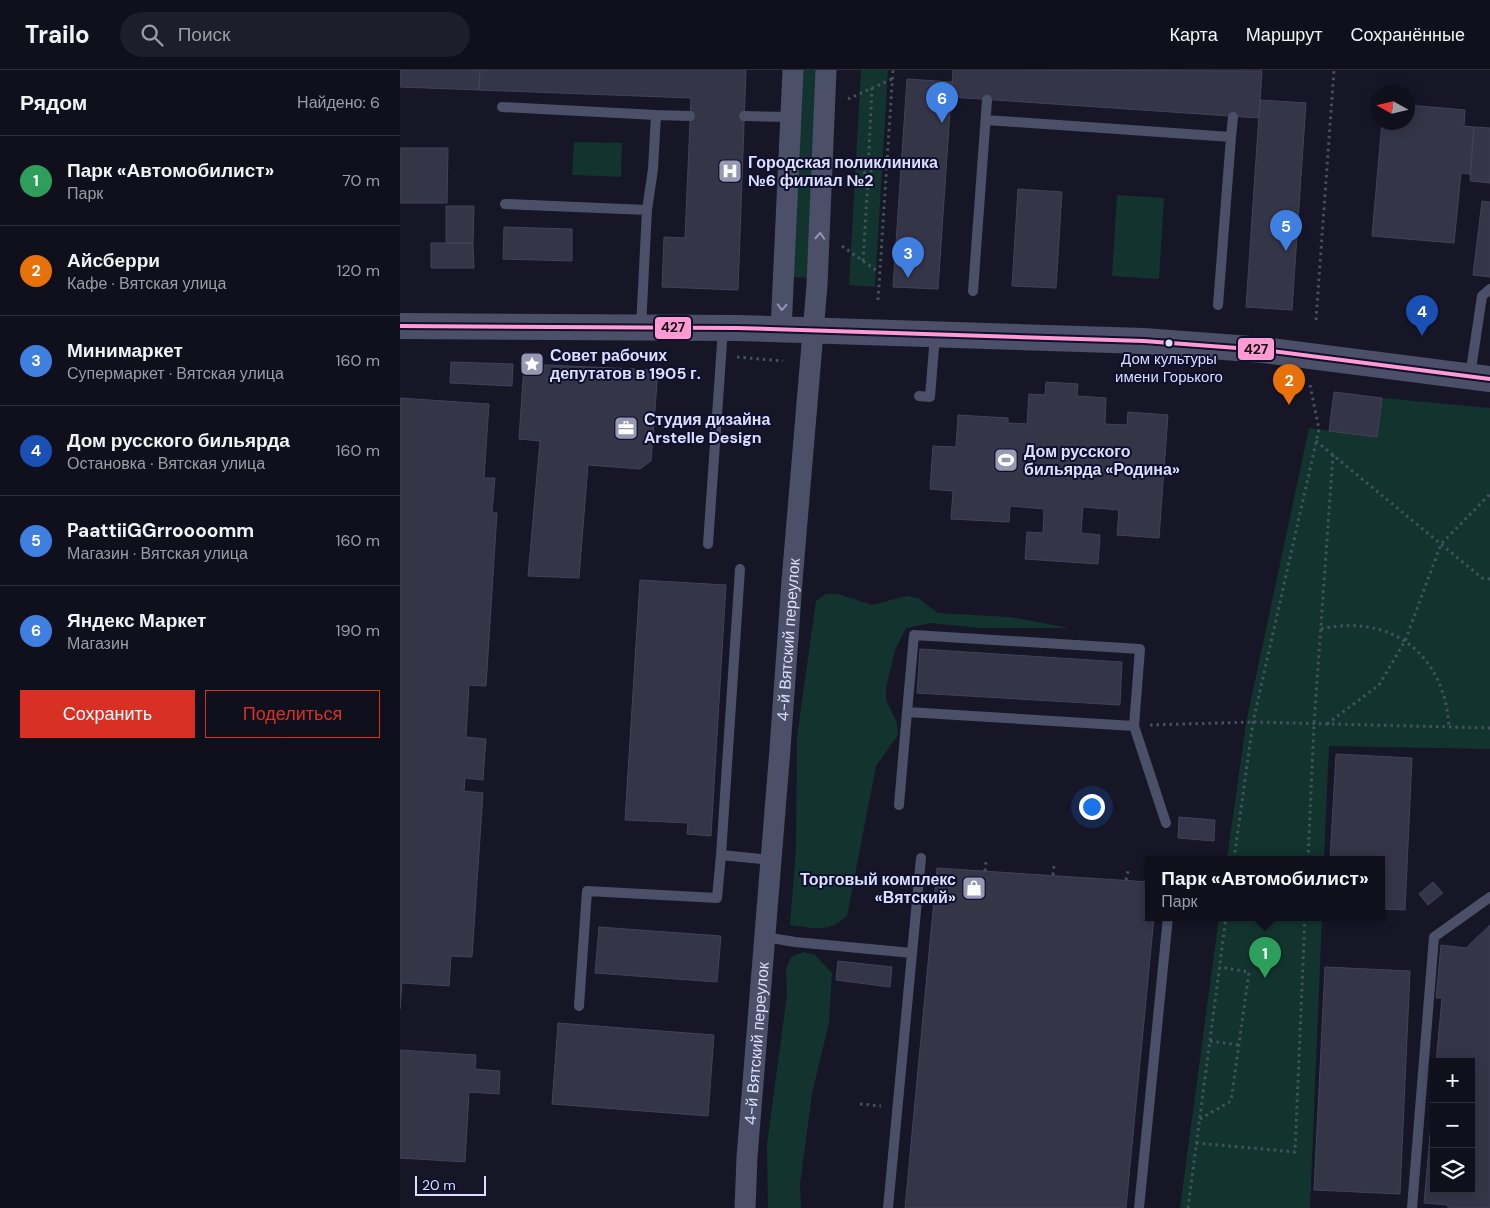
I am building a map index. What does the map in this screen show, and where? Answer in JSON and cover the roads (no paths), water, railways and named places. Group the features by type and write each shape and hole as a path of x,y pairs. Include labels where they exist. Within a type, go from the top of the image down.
{"street":[{"path":"781,330 793,70"},
{"name":"4-й Вятский переулок","path":"745,1208 747,1157 813,331 820,230 826,70"},
{"path":"400,326 723,328 1144,341 1255,349 1480,378"}],"lane":[{"path":"973,291 987,100"},
{"path":"502,107 690,116"},
{"path":"641,328 647,210 653,169 656,115"},
{"path":"744,116 790,116"},
{"path":"1218,305 1233,117"},
{"path":"986,120 1231,137"},
{"path":"505,204 647,210"},
{"path":"1480,378 1482,296 1490,289"},
{"path":"708,544 723,328"},
{"path":"919,396 930,397 935,335"},
{"path":"579,1006 587,891 717,898 722,855 740,569"},
{"path":"899,805 914,635 1140,649 1134,726 1166,823"},
{"path":"907,712 1134,726"},
{"path":"722,855 771,860"},
{"path":"888,1208 921,858"},
{"path":"1412,1208 1434,938 1490,897"},
{"path":"1139,1208 1168,921"},
{"path":"765,937 795,942 912,953"}],"place":[{"name":"Яндекс Маркет","path":"942,123"},
{"name":"Городская поликлиника №6 филиал №2","path":"730,171"},
{"name":"PaattiiGGrroooomm","path":"1286,251"},
{"name":"Минимаркет","path":"908,278"},
{"name":"Дом русского бильярда","path":"1422,336"},
{"name":"Дом культуры имени Горького","path":"1169,343"},
{"name":"Совет рабочих депутатов в 1905 г.","path":"532,364"},
{"name":"Айсберри","path":"1289,405"},
{"name":"Студия дизайна Arstelle Design","path":"626,428"},
{"name":"Дом русского бильярда «Родина»","path":"1006,460"},
{"name":"Торговый комплекс «Вятский»","path":"974,888"},
{"name":"Парк «Автомобилист»","path":"1265,978"}]}
